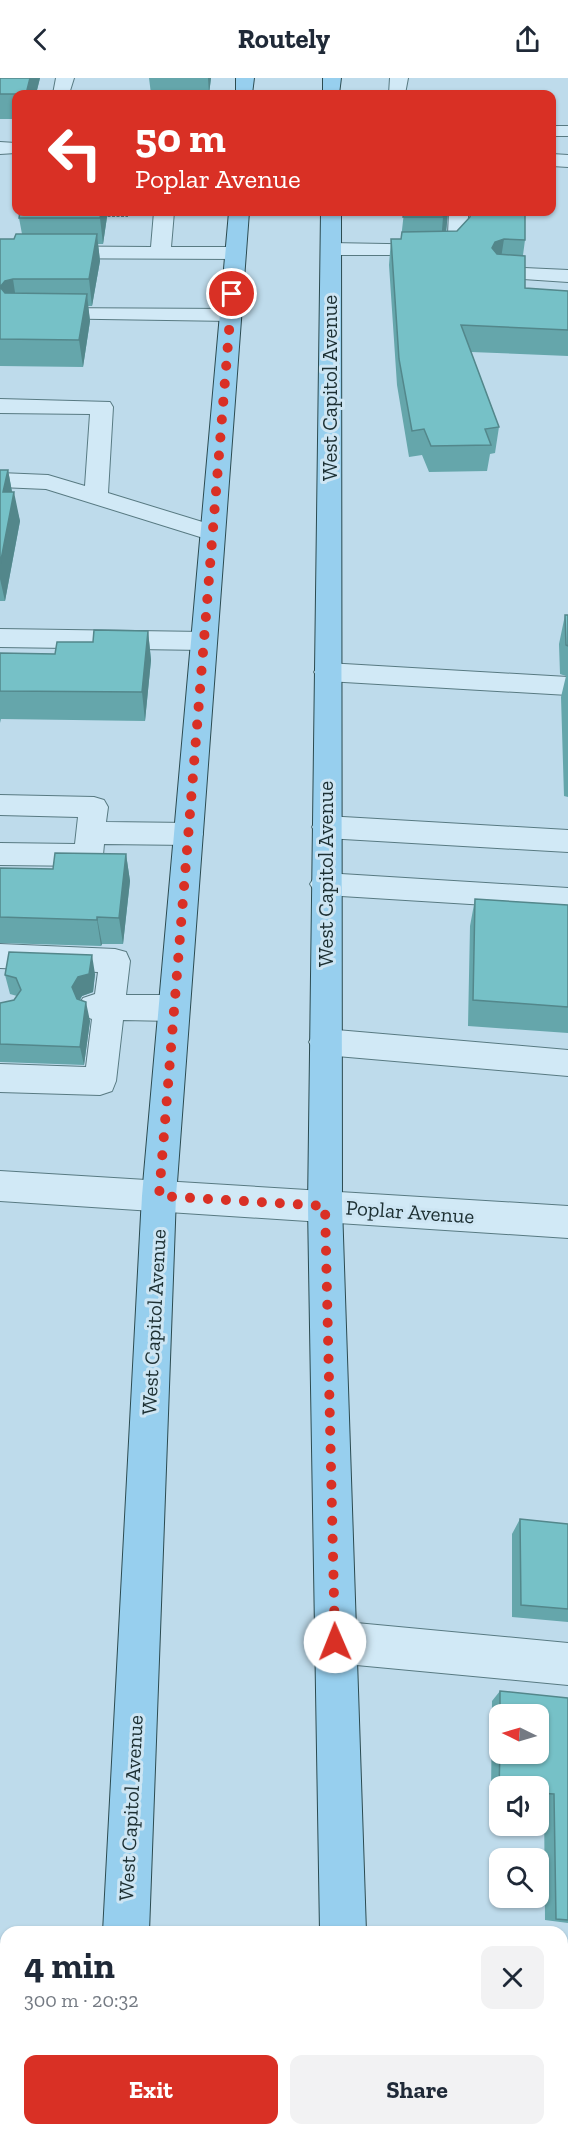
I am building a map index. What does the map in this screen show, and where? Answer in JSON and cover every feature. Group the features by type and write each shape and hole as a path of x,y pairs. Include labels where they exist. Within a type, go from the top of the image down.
{"main road":[{"name":"West Capitol Avenue","path":"126,1926 159,1196 239,216"},
{"name":"West Capitol Avenue","path":"331,216 325,884 325,1206 343,1926"}],"street":[{"path":"160,254 164,216"},
{"path":"331,249 446,251 453,248 457,242 458,216"},
{"path":"0,252 236,253"},
{"path":"501,273 568,276"},
{"path":"28,314 231,315"},
{"path":"0,406 102,407 96,497"},
{"path":"0,480 48,482 213,533"},
{"path":"0,638 204,641"},
{"path":"327,672 568,686"},
{"path":"0,805 94,807 88,855 0,854"},
{"path":"326,827 568,841"},
{"path":"91,833 189,834"},
{"path":"325,884 568,899"},
{"path":"0,956 115,961 101,1007 100,1081 0,1078"},
{"path":"101,1007 173,1008"},
{"path":"325,1042 568,1063"},
{"name":"Poplar Avenue","path":"0,1186 568,1222"},
{"path":"335,1642 568,1664"}],"building":[{"path":"0,78 30,78 27,90 12,90 12,94 0,94"},
{"path":"19,216 100,216 100,218 19,218"},
{"path":"403,216 444,216 443,217"},
{"path":"525,216 525,240 504,239 495,242 492,248 497,254 525,256 525,288 568,291 568,330 461,325 499,427 485,429 491,445 431,446 424,429 412,431 399,359 391,239 401,239 402,232 457,231 470,217"},
{"path":"16,234 97,234 89,279 13,279 5,281 0,287 0,239 14,239"},
{"path":"0,287 5,293 87,294 79,340 0,339"},
{"path":"0,470 8,470 3,492 14,492 0,565"},
{"path":"565,615 568,615 568,646 566,645"},
{"path":"94,630 148,631 142,692 0,691 0,653 55,654 57,642 93,642"},
{"path":"55,853 126,854 119,918 97,917 97,920 0,917 0,868 53,869"},
{"path":"475,899 568,905 568,1007 473,1000"},
{"path":"9,952 92,955 89,974 78,977 72,987 77,999 86,1002 80,1047 0,1044 0,1003 14,1000 21,990 16,978 5,975"},
{"path":"520,1519 568,1524 568,1609 521,1605"},
{"path":"500,1691 568,1698 568,1920 556,1919 554,1794 549,1794 549,1776 499,1776 500,1764 549,1764 549,1704 500,1704"}],"route":[{"path":"232,294 159,1196 325,1206 335,1642"}]}
